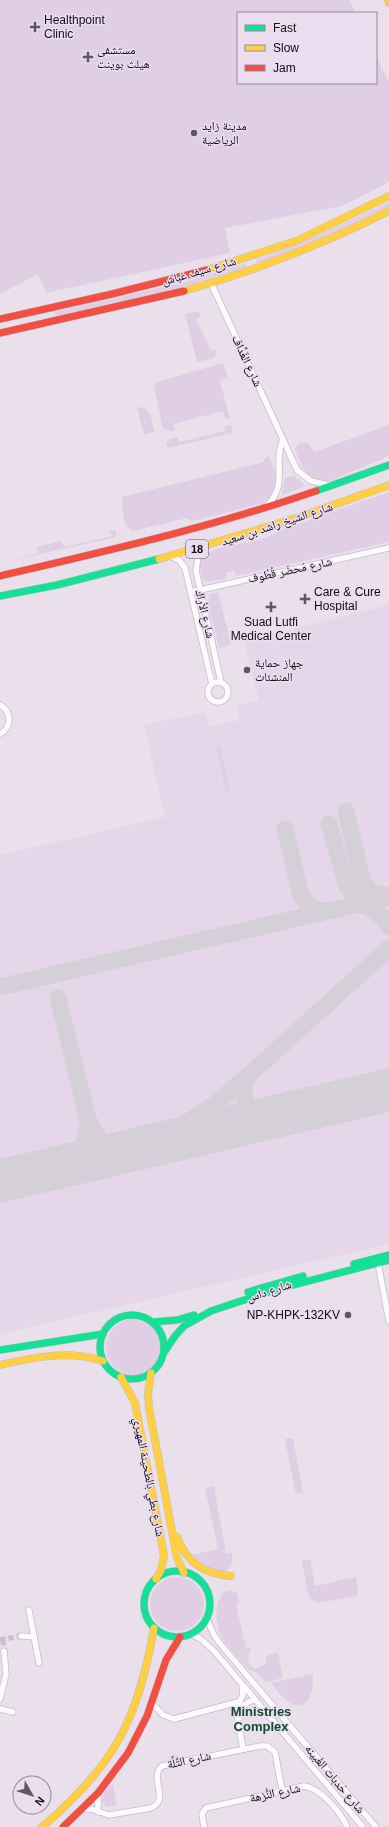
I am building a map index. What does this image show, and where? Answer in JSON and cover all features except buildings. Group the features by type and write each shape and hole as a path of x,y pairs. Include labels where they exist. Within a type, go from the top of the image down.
{"street":[{"name":"شارع سيف غباش","path":"0,319 174,279 237,261 312,234 389,196"},
{"name":"شارع سيف غباش","path":"0,333 157,298 211,283 322,244 389,211"},
{"name":"شارع الغَدَّاف","path":"211,283 300,474 311,481 331,486"},
{"path":"20,315 17,323 24,327"},
{"path":"263,509 272,499 279,486 281,448 283,439"},
{"name":"شارع الشيخ راشد بن سعيد","path":"0,576 155,539 263,509 389,465"},
{"name":"شارع الشيخ راشد بن سعيد","path":"0,596 77,580 205,547 299,518 389,485"},
{"name":"شارع الأراك","path":"205,547 198,556 196,563 200,590 221,682"},
{"name":"شارع مَحضَر قُطُوف","path":"191,592 389,548"},
{"name":"شارع الأراك","path":"170,556 179,560 185,568 212,684"},
{"path":"0,572 8,574"},
{"path":"0,602 11,594"},
{"path":"205,654 214,652"},
{"path":"221,682 227,688 228,694 225,698 218,702 213,701 208,696 208,689 212,684 221,682"},
{"path":"0,704 7,711 9,720 6,730 0,734"},
{"name":"شارع داس","path":"153,1322 185,1319 227,1300 268,1286 389,1255"},
{"name":"شارع داس","path":"165,1350 178,1332 189,1322 203,1315 277,1288 389,1260"},
{"path":"378,1263 389,1321"},
{"path":"138,1315 153,1322 162,1335 165,1350 159,1366 151,1373 137,1379 121,1378 108,1369 103,1361 100,1345 103,1334 113,1321 122,1316 138,1315"},
{"path":"0,1350 42,1342 86,1338 103,1334"},
{"path":"0,1365 40,1356 67,1354 83,1354 103,1361"},
{"name":"شارع بطي بالطحينة المهيري","path":"151,1373 148,1393 149,1408 177,1558 184,1573"},
{"name":"شارع بطي بالطحينة المهيري","path":"121,1378 129,1388 135,1403 150,1475 164,1555 161,1570 156,1579"},
{"path":"170,1518 180,1546 193,1564 210,1574 231,1576"},
{"path":"170,1572 184,1573 197,1579 206,1590 209,1601 206,1618 200,1627 191,1634 180,1637 164,1634 154,1628 145,1614 144,1603 146,1592 156,1579 170,1572"},
{"path":"29,1610 39,1663"},
{"name":"شارع حَدبات الغَبينه","path":"206,1618 214,1635 222,1646 376,1827"},
{"path":"42,1827 85,1787 120,1741 137,1702 150,1659 154,1628"},
{"name":"شارع حَدبات الغَبينه","path":"191,1634 206,1642 363,1827"},
{"path":"21,1636 34,1637"},
{"path":"63,1827 98,1793 128,1753 138,1736 152,1703 166,1660 180,1637"},
{"path":"0,1699 6,1674 4,1651"},
{"path":"242,1683 244,1693 238,1702 236,1709 239,1719 243,1749"},
{"path":"239,1719 243,1706 250,1701 256,1700"},
{"path":"152,1703 163,1715 174,1719 238,1702"},
{"path":"0,1709 13,1712"},
{"name":"شارع التَّلَّة","path":"83,1809 109,1815 154,1806 160,1799 157,1775 162,1766 263,1745 273,1749 277,1755 282,1790"},
{"name":"شارع النُّزهة","path":"204,1827 202,1814 206,1808 304,1786 318,1790 347,1827"},
{"path":"98,1793 98,1812"}],"shaded area":[{"name":"مدينة زايد الرياضية","path":"0,0 349,0 355,12 237,12 237,84 377,84 377,58 389,83 389,182 342,206 225,228 230,253 46,293 38,274 0,294"},
{"path":"389,202 389,207 329,236 257,264 256,260 317,236"},
{"path":"246,263 247,267 179,288 56,316 55,312 185,282"},
{"path":"198,311 201,317 196,319 211,351 216,349 216,355 212,359 197,362 185,314"},
{"path":"223,363 228,378 220,381 230,419 225,418 223,411 173,424 175,430 170,431 163,428 154,387 157,382"},
{"path":"142,407 150,414 155,432 144,435 137,408"},
{"path":"231,425 233,433 167,448 166,443 170,439 178,437 179,442 225,431 224,427"},
{"path":"389,425 389,456 330,481 322,481 311,477 304,468 295,450 298,444 304,442 309,444 314,452"},
{"path":"269,456 276,476 276,487 274,492 263,503 192,521 187,518 133,531 124,521 122,497 264,462 264,458"},
{"path":"294,476 306,486 282,495 285,478"},
{"path":"389,492 389,542 236,576 234,571 226,572 227,578 209,582 203,580 199,562 208,553 221,548 263,539 284,529"},
{"path":"109,531 116,531 116,537 0,563 39,553 36,547 61,541 65,547 112,536"},
{"path":"218,592 231,645 219,648 208,601 210,594"},
{"path":"389,605 389,1244 0,1334 0,855 165,817 144,725 205,712 209,727 240,720 236,706 259,700 244,641"},
{"path":"220,746 230,791 226,792 216,747"},
{"path":"128,1319 140,1319 154,1327 162,1341 160,1358 154,1367 140,1375 128,1375 118,1370 111,1363 106,1353 106,1341 111,1331 118,1324"},
{"path":"293,1438 303,1493 296,1494 285,1439"},
{"path":"214,1486 226,1554 232,1553 232,1564 225,1572 206,1568 191,1555 218,1549 205,1488"},
{"path":"310,1559 315,1586 356,1577 358,1593 356,1596 318,1603 309,1598 302,1561"},
{"path":"172,1577 182,1577 192,1581 200,1589 204,1599 204,1609 200,1619 192,1627 182,1631 172,1631 162,1627 154,1619 150,1609 150,1599 154,1589 162,1581"},
{"path":"229,1590 237,1593 239,1603 236,1604 246,1649 251,1648 248,1657 249,1665 254,1668 258,1668 266,1662 266,1656 278,1652 283,1678 266,1682 255,1672 249,1670 225,1643 219,1631 216,1614 218,1602 223,1593"},
{"path":"313,1674 313,1685 309,1697 302,1705 297,1705 287,1701 271,1683"},
{"path":"113,1784 117,1805 107,1807 102,1802 103,1796 106,1790"}],"taxiway":[{"path":"346,811 363,883 374,894 389,896"},
{"path":"329,824 347,886 354,895 369,901"},
{"path":"285,829 301,896 312,908 323,911"},
{"path":"0,987 389,897"},
{"path":"358,903 368,907 384,918 389,927"},
{"path":"58,998 88,1120 101,1141 108,1146 115,1149 134,1150 180,1127 214,1105 389,948"},
{"path":"248,1076 244,1092 247,1103 250,1108 270,1118"},
{"path":"56,1167 77,1155 81,1150 86,1137 88,1120"}],"runway":[{"path":"0,1181 389,1090"}],"tunnel":[{"path":"0,1640 21,1636"},
{"path":"3,1640 4,1651"}],"traffic: fast":[{"path":"316,491 389,465"},
{"path":"0,596 57,585 159,559"},
{"path":"354,1264 389,1255"},
{"path":"165,1351 184,1326 211,1311 274,1290 389,1260"},
{"path":"248,1292 303,1276"},
{"path":"126,1315 138,1315 155,1324 162,1335 164,1347 162,1359 155,1370 138,1379 126,1379 114,1374 105,1365 100,1353 100,1341 105,1329 114,1320 126,1315"},
{"path":"153,1322 177,1320 194,1315"},
{"path":"0,1350 103,1334"},
{"path":"177,1571 189,1574 200,1581 207,1592 210,1604 207,1616 200,1627 189,1634 177,1637 165,1634 154,1627 147,1616 144,1604 147,1592 154,1581 165,1574 177,1571"}],"traffic: slow":[{"path":"207,270 296,241 389,196"},
{"path":"184,291 263,266 314,246 389,211"},
{"path":"159,559 300,517 389,485"},
{"path":"0,1365 26,1359 64,1355 103,1361"},
{"path":"151,1373 148,1393 149,1408 177,1558 184,1573"},
{"path":"121,1377 135,1403 164,1555 161,1570 156,1579"},
{"path":"177,1537 186,1554 198,1566 213,1573 231,1576"},
{"path":"42,1827 67,1805 88,1783 105,1761 119,1739 131,1715 140,1689 148,1660 154,1628"}],"traffic: jam":[{"path":"0,319 112,294 207,270"},
{"path":"0,333 184,291"},
{"path":"0,576 119,548 198,527 316,491"},
{"path":"63,1827 98,1793 128,1753 147,1716 166,1660 180,1637"}],"place":[{"name":"Healthpoint Clinic","path":"35,27"},
{"name":"مستشفى هيلث بوينت","path":"88,57"},
{"name":"مدينة زايد الرياضية","path":"194,133"},
{"name":"Care & Cure Hospital","path":"305,599"},
{"name":"Suad Lutfi Medical Center","path":"271,607"},
{"name":"جهاز حماية المنشئات","path":"247,670"},
{"name":"NP-KHPK-132KV","path":"348,1315"}],"district":[{"name":"Ministries Complex","path":"261,1718"}]}
